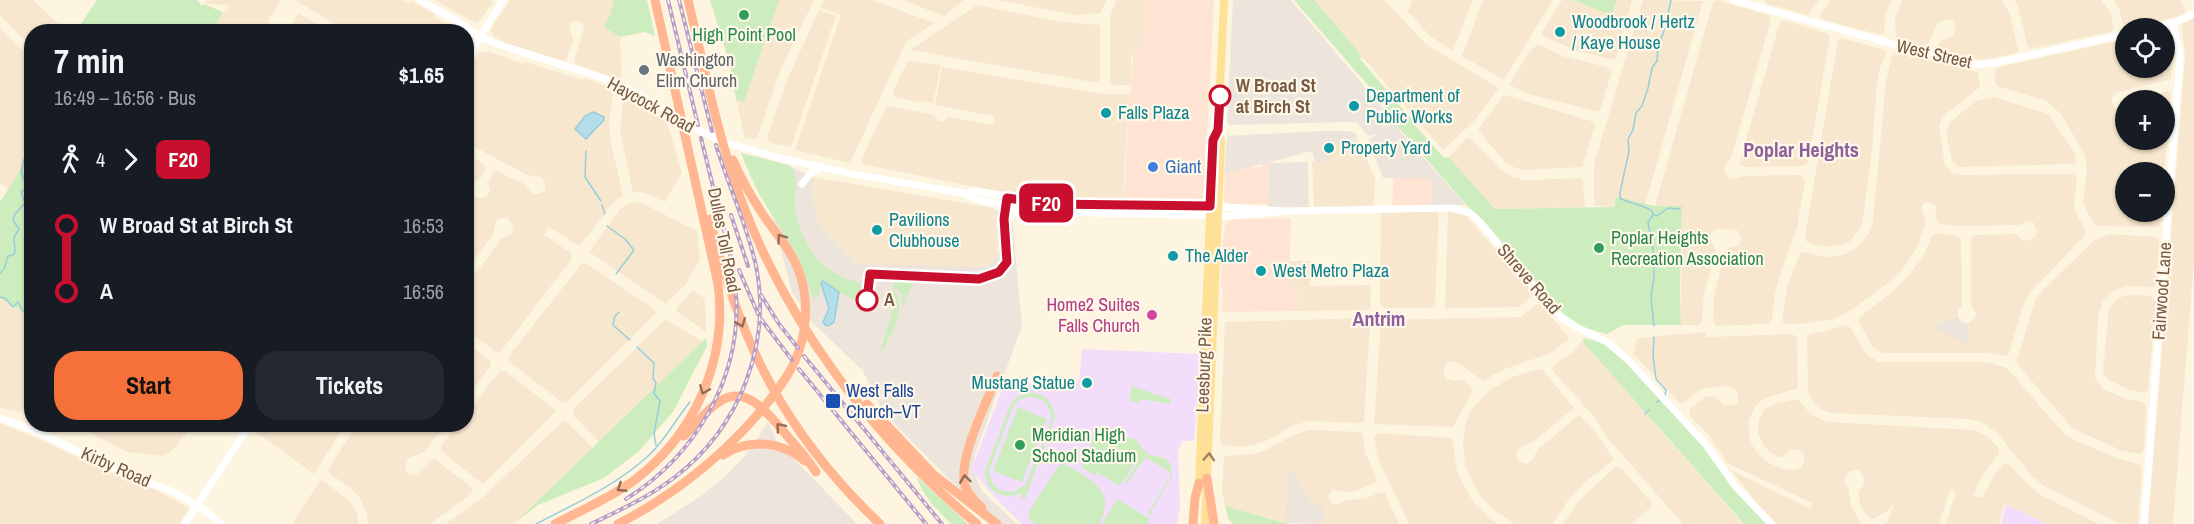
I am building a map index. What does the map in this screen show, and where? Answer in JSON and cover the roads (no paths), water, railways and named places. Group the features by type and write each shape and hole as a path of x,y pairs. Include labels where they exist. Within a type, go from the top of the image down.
{"highway":[{"name":"Dulles Toll Road","path":"555,524 612,494 644,472 672,443 698,403 711,374 720,323 718,284 655,0"},
{"path":"660,0 718,251 742,326 764,373 791,420 821,461 852,497 880,524"},
{"path":"688,0 726,153 745,209 779,283 806,330 828,362 887,437 925,477 977,524"},
{"name":"Dulles Toll Road","path":"618,524 662,498 694,475 723,450 756,416 788,375 797,357 804,329 804,291 798,270 790,253 756,204 735,165 716,100 705,72"},
{"path":"806,330 846,381 916,458 951,490 998,524"},
{"path":"997,376 967,453 964,474 965,485 970,495 998,524"},
{"path":"644,472 667,454 711,408 726,399 740,396 751,399 765,410 805,455 816,472 793,452 763,444 734,449 694,475"},
{"path":"1195,524 1195,498 1203,481"},
{"path":"1203,481 1214,524"}],"main road":[{"name":"Haycock Road","path":"420,0 461,24"},
{"path":"474,49 503,0"},
{"path":"1218,130 1224,0"},
{"name":"West Street","path":"1733,0 1962,64 1995,63 2115,36"},
{"path":"2175,22 2194,14"},
{"name":"Haycock Road","path":"474,33 506,48 603,78 637,93 704,133 741,147 822,167 964,194 979,200 1021,208 1056,212 1209,215"},
{"name":"Fairwood Lane","path":"2144,524 2180,57 2175,33"},
{"name":"Leesburg Pike","path":"1205,524 1203,481 1209,215 1213,140 1218,130"},
{"name":"Leesburg Pike","path":"1203,481 1220,207 1221,141 1218,130"},
{"path":"802,184 810,174 822,167"},
{"name":"Haycock Road","path":"964,194 975,191 1050,204 1220,207"},
{"name":"Shreve Road","path":"1220,207 1285,211 1451,208 1471,214 1563,319 1607,342 1628,360 1706,445 1735,486 1771,524"},
{"path":"1008,221 1013,213 1021,208"},
{"name":"Shreve Road","path":"1209,215 1267,214 1285,211"},
{"name":"Kirby Road","path":"0,418 24,426"},
{"name":"Kirby Road","path":"40,432 124,474 162,487 197,505 221,524"},
{"path":"185,524 245,432"}],"water":[{"path":"593,112 604,117 604,120 586,139 575,129 585,116"},
{"path":"823,281 839,292 834,322 828,326 823,322 829,309 821,283"}],"waterway":[{"path":"1654,326 1651,297 1654,256 1648,222 1653,215 1652,211 1620,198 1620,193 1629,151 1628,139 1633,130 1636,113 1642,106 1652,68 1657,61 1658,47 1671,0"},
{"path":"586,151 585,177 601,201"},
{"path":"24,159 21,172 24,180"},
{"path":"24,190 21,192 24,200"},
{"path":"0,273 4,269 8,256 15,252 14,237 19,229 13,220 24,204"},
{"path":"602,205 605,214"},
{"path":"1654,215 1657,216 1668,208 1680,209"},
{"path":"607,226 625,239 634,250 616,274"},
{"path":"0,297 5,298 13,307 18,302 24,311"},
{"path":"619,312 615,316 613,325 630,340"},
{"path":"1654,337 1653,356 1656,379 1666,390 1665,395"},
{"path":"637,347 654,363 653,378 656,383 654,393 660,401 654,434 656,445"},
{"path":"536,524 594,494 635,467 659,444 690,402"},
{"path":"1645,414 1649,410"}],"railway":[{"path":"668,0 698,125"},
{"path":"679,0 712,131"},
{"path":"626,499 673,461 693,437 709,412 722,384 731,355 736,326 734,277 701,138"},
{"path":"591,524 655,491 698,457 733,410 746,383 759,325 760,296 756,266 743,220 716,145"},
{"path":"731,215 748,266"},
{"path":"739,270 758,314"},
{"path":"761,295 779,324 798,348"},
{"path":"761,319 792,360"},
{"path":"804,356 942,524"},
{"path":"799,369 926,524"}],"place":[{"name":"High Point Pool","path":"744,15"},
{"name":"Woodbrook / Hertz / Kaye House","path":"1560,32"},
{"name":"Washington Elim Church","path":"644,70"},
{"name":"W Broad St at Birch St","path":"1220,96"},
{"name":"Department of Public Works","path":"1354,106"},
{"name":"Falls Plaza","path":"1106,113"},
{"name":"Property Yard","path":"1329,148"},
{"name":"Giant","path":"1153,167"},
{"name":"Pavilions Clubhouse","path":"877,230"},
{"name":"Poplar Heights Recreation Association","path":"1599,248"},
{"name":"The Alder","path":"1173,256"},
{"name":"West Metro Plaza","path":"1261,271"},
{"name":"A","path":"867,300"},
{"name":"Home2 Suites Falls Church","path":"1152,315"},
{"name":"Mustang Statue","path":"1087,383"},
{"name":"West Falls Church–VT","path":"833,401"},
{"name":"Meridian High School Stadium","path":"1020,445"}],"district":[{"name":"Poplar Heights","path":"1801,150"},
{"name":"Antrim","path":"1379,319"}]}
